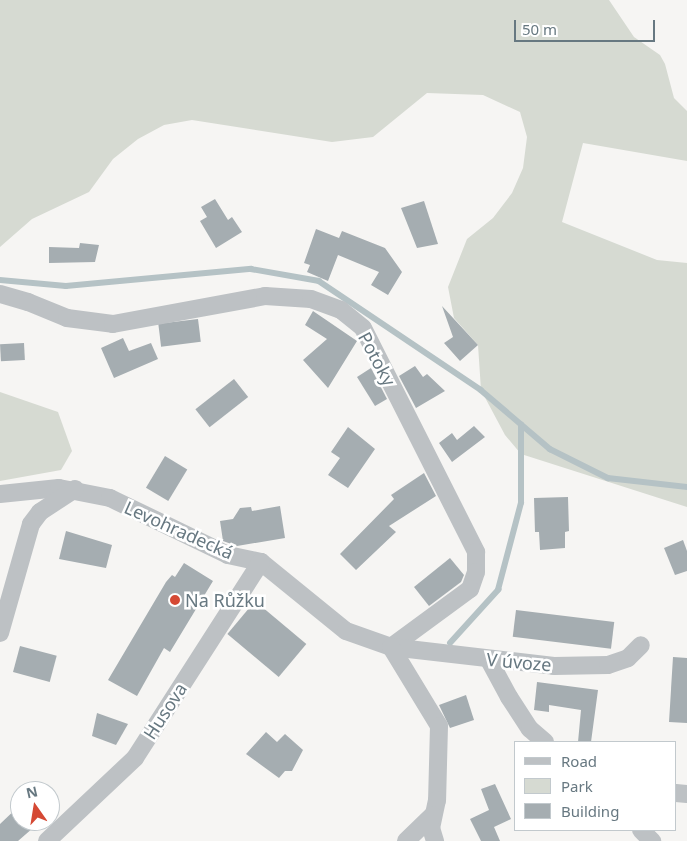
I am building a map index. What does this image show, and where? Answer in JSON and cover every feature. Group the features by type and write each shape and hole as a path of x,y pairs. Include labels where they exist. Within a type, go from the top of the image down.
{"street":[{"name":"Potoky","path":"0,294 28,302 67,318 113,324 265,296 311,299 341,310 363,328 476,552 476,572 470,589 391,648"},
{"name":"Levohradecká","path":"0,494 74,489 110,498 228,555 261,562 346,631 391,648"},
{"path":"1,629 31,524 40,512 74,489"},
{"name":"Husova","path":"47,841 135,758 261,562"},
{"name":"V úvoze","path":"391,648 554,666 608,665 628,658 641,645"},
{"path":"391,648 439,726 437,800 431,828 435,841"},
{"path":"489,660 509,697 530,729 544,741"},
{"path":"406,841 433,815"},
{"path":"642,831 652,841"}],"green space":[{"path":"0,0 609,0 634,37 660,55 665,64 674,98 687,111 687,161 583,143 562,222 657,260 687,263 687,507 521,454 505,435 481,390 478,345 454,318 448,287 467,239 493,218 512,193 523,168 527,137 520,112 483,95 427,93 373,137 332,142 192,120 164,125 138,139 113,159 89,192 32,219 0,247"},
{"path":"0,392 58,412 72,451 61,470 0,481"}],"building":[{"path":"215,199 228,220 232,217 242,232 216,248 200,221 207,217 201,207"},
{"path":"424,201 438,244 417,248 401,208"},
{"path":"316,229 339,238 342,231 385,248 402,272 388,295 371,285 379,272 338,255 328,281 307,272 310,265 304,263"},
{"path":"80,243 99,245 95,262 49,263 49,247 79,248"},
{"path":"442,306 478,345 460,361 444,343 453,337"},
{"path":"313,311 357,341 328,388 303,360 327,339 305,325"},
{"path":"198,319 201,342 161,347 158,324"},
{"path":"123,338 129,351 151,343 158,359 114,378 101,348"},
{"path":"24,343 25,360 1,361 0,344"},
{"path":"415,366 423,377 427,374 445,391 416,408 399,376"},
{"path":"371,368 387,399 375,406 357,377"},
{"path":"234,379 248,397 210,427 195,409"},
{"path":"474,426 485,437 452,462 439,443 452,433 457,440"},
{"path":"348,427 375,449 348,488 328,475 340,458 331,452"},
{"path":"165,456 187,469 168,501 146,488"},
{"path":"424,473 436,496 389,526 396,532 356,570 340,554 394,499 391,495"},
{"path":"568,497 569,531 565,532 565,548 540,550 539,532 535,532 534,498"},
{"path":"280,506 285,538 237,546 223,541 220,521 233,519 240,508 251,507 252,511"},
{"path":"66,531 112,545 106,568 59,559"},
{"path":"683,540 687,551 687,571 675,575 664,548"},
{"path":"450,558 464,575 461,582 429,606 414,587"},
{"path":"184,563 213,581 170,652 164,648 137,696 108,680 166,582 172,575 175,577"},
{"path":"255,601 306,644 279,677 227,634"},
{"path":"516,610 614,622 611,649 513,637"},
{"path":"20,646 57,656 50,682 13,672"},
{"path":"673,657 687,658 687,723 669,722"},
{"path":"537,682 598,690 591,741 578,741 581,710 549,705 549,712 534,710"},
{"path":"466,695 474,720 450,728 439,705"},
{"path":"97,713 128,724 116,745 92,736"},
{"path":"266,732 277,742 285,734 303,750 292,771 285,771 279,778 246,754"},
{"path":"495,784 511,819 494,827 500,841 481,841 470,819 489,810 481,789"},
{"path":"10,814 10,831 30,831 18,841 0,841 0,824"}],"waterway":[{"path":"0,280 66,286 251,269 319,281 481,390 550,449 608,478 687,487"},
{"path":"450,643 498,590 521,503 521,425"}],"place":[{"name":"Na Růžku","path":"175,600"}]}
